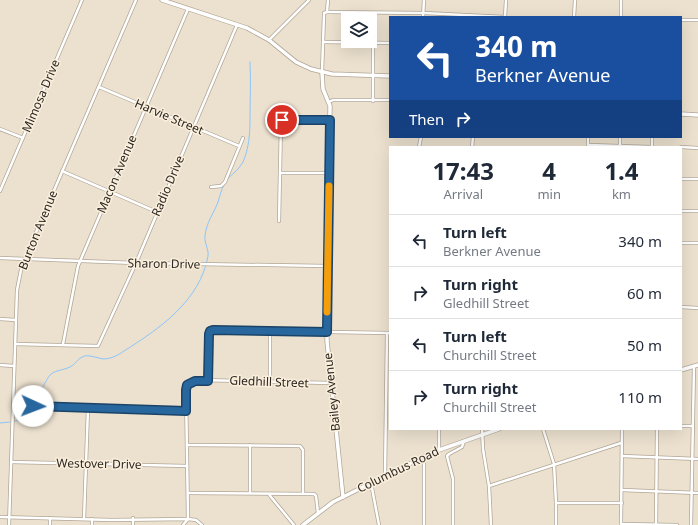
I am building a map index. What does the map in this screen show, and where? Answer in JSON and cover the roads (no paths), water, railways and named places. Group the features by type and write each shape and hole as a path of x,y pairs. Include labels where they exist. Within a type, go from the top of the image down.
{"street":[{"name":"Mimosa Drive","path":"0,191 82,0"},
{"name":"Burton Avenue","path":"9,525 18,282 25,258 136,0"},
{"path":"162,0 248,28 270,40 296,62 322,73 389,76"},
{"path":"270,40 309,0"},
{"path":"322,73 324,13 327,12 328,0"},
{"path":"423,16 424,0"},
{"path":"505,16 506,0"},
{"path":"574,16 575,0"},
{"path":"621,0 621,16"},
{"name":"Macon Avenue","path":"63,344 78,266 188,9"},
{"path":"327,12 424,13 485,16"},
{"path":"682,20 698,20"},
{"name":"Radio Drive","path":"63,344 98,346 136,263 238,25"},
{"path":"323,42 341,42"},
{"path":"377,43 389,43"},
{"path":"373,48 373,101"},
{"name":"Bailey Avenue","path":"322,73 323,89 329,102 330,120 327,332 343,497"},
{"name":"Harvie Street","path":"99,87 193,128 240,146"},
{"path":"329,102 332,100 389,100"},
{"path":"682,114 698,115"},
{"path":"279,221 282,120 330,120"},
{"path":"0,129 23,138"},
{"path":"211,187 221,186 224,182 243,138"},
{"path":"588,146 620,146"},
{"path":"682,148 698,148"},
{"path":"62,171 157,212"},
{"path":"280,173 329,174"},
{"path":"682,179 698,179"},
{"path":"682,211 698,211"},
{"path":"682,243 698,243"},
{"name":"Sharon Drive","path":"0,258 136,263 327,266"},
{"path":"682,307 698,308"},
{"path":"0,319 16,320"},
{"path":"208,381 209,334 210,331 213,330 388,333 385,476"},
{"path":"270,332 270,382"},
{"path":"15,344 63,344"},
{"path":"682,370 696,365 692,426 691,525"},
{"path":"0,366 14,366"},
{"name":"Gledhill Street","path":"186,411 186,388 187,385 192,382 208,381 331,384"},
{"path":"693,397 698,399"},
{"path":"13,405 186,411 188,519 184,525"},
{"path":"84,519 88,408"},
{"path":"682,426 692,426"},
{"path":"439,430 439,450"},
{"path":"482,430 489,486 491,525"},
{"name":"Columbus Road","path":"304,525 318,513 343,497 424,456 496,430"},
{"path":"543,430 554,464 556,525"},
{"path":"622,430 621,524 677,525"},
{"path":"656,525 657,430"},
{"path":"453,525 453,479 447,456 462,447 464,441"},
{"path":"489,486 622,443"},
{"path":"187,445 298,446 302,448 304,456 303,494"},
{"path":"250,445 250,494"},
{"path":"424,456 424,525"},
{"path":"622,456 698,459"},
{"name":"Westover Drive","path":"11,462 187,466"},
{"path":"371,483 379,525"},
{"path":"622,490 698,493"},
{"path":"188,493 312,494 316,495 318,513"},
{"path":"269,494 294,525"},
{"path":"556,503 622,503"},
{"path":"0,517 188,519 196,520 202,525"},
{"path":"50,518 50,525"},
{"path":"133,518 133,525"},
{"path":"92,519 92,525"}],"waterway":[{"path":"226,180 243,162 248,146 250,124 250,62"},
{"path":"15,421 24,419 34,413 41,390 52,373 72,366 84,356 105,359 118,355 164,323 187,300 204,272 208,256 205,239 208,222 218,202 224,185"},
{"path":"0,423 10,422"}]}
